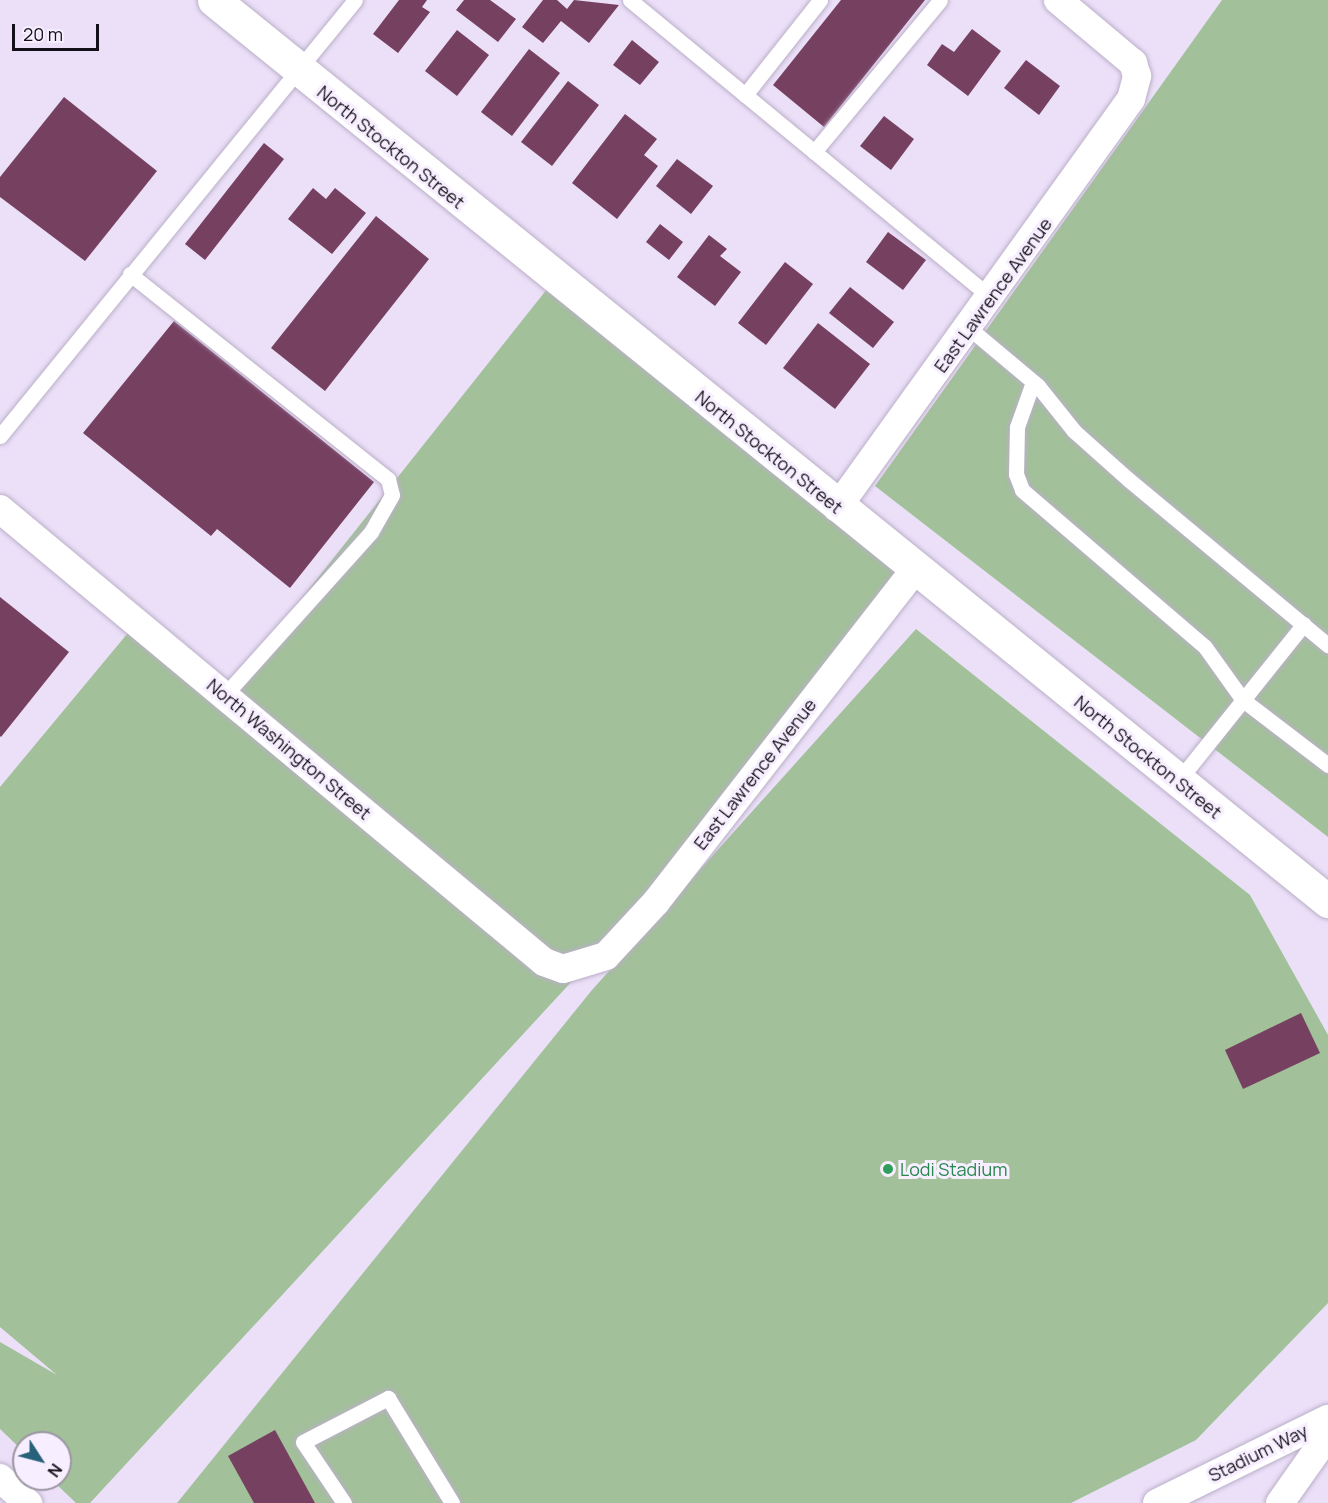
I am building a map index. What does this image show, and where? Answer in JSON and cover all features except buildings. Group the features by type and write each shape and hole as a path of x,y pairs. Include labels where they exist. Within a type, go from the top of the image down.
{"street":[{"name":"North Stockton Street","path":"214,0 294,70 914,571 1328,901"},
{"name":"East Lawrence Avenue","path":"837,508 992,298 1120,116 1137,76 1123,53 1058,0"},
{"name":"North Washington Street","path":"0,509 544,962 563,969 586,966"},
{"name":"East Lawrence Avenue","path":"586,966 606,956 656,902 914,571"},
{"name":"Stadium Way","path":"1157,1503 1328,1419"},
{"name":"Stadium Way","path":"1280,1503 1328,1436"},
{"path":"0,1478 28,1503"}],"lane":[{"path":"0,436 294,70 355,0"},
{"path":"630,0 992,298"},
{"path":"745,95 820,0"},
{"path":"814,152 940,0"},
{"path":"130,274 388,479 392,495 371,532 225,695"},
{"path":"969,328 1033,382 1074,431 1128,480 1328,645"},
{"path":"1033,382 1017,427 1016,474 1022,490 1205,647 1243,700 1328,765"},
{"path":"1178,781 1304,624"},
{"path":"344,1503 303,1442 388,1398 452,1503"}],"green space":[{"path":"1222,0 1328,0 1328,837 875,486"},
{"path":"555,279 914,571 586,966 90,1503 76,1503 64,1491 72,1491 72,1431 12,1431 12,1440 0,1429 0,1342 57,1375 0,1327 0,787 137,622 228,691"},
{"name":"Lodi Stadium","path":"916,629 1250,895 1328,1035 1328,1303 1196,1440 1071,1503 177,1503 592,990"}],"place":[{"name":"Lodi Stadium","path":"888,1169"}]}
